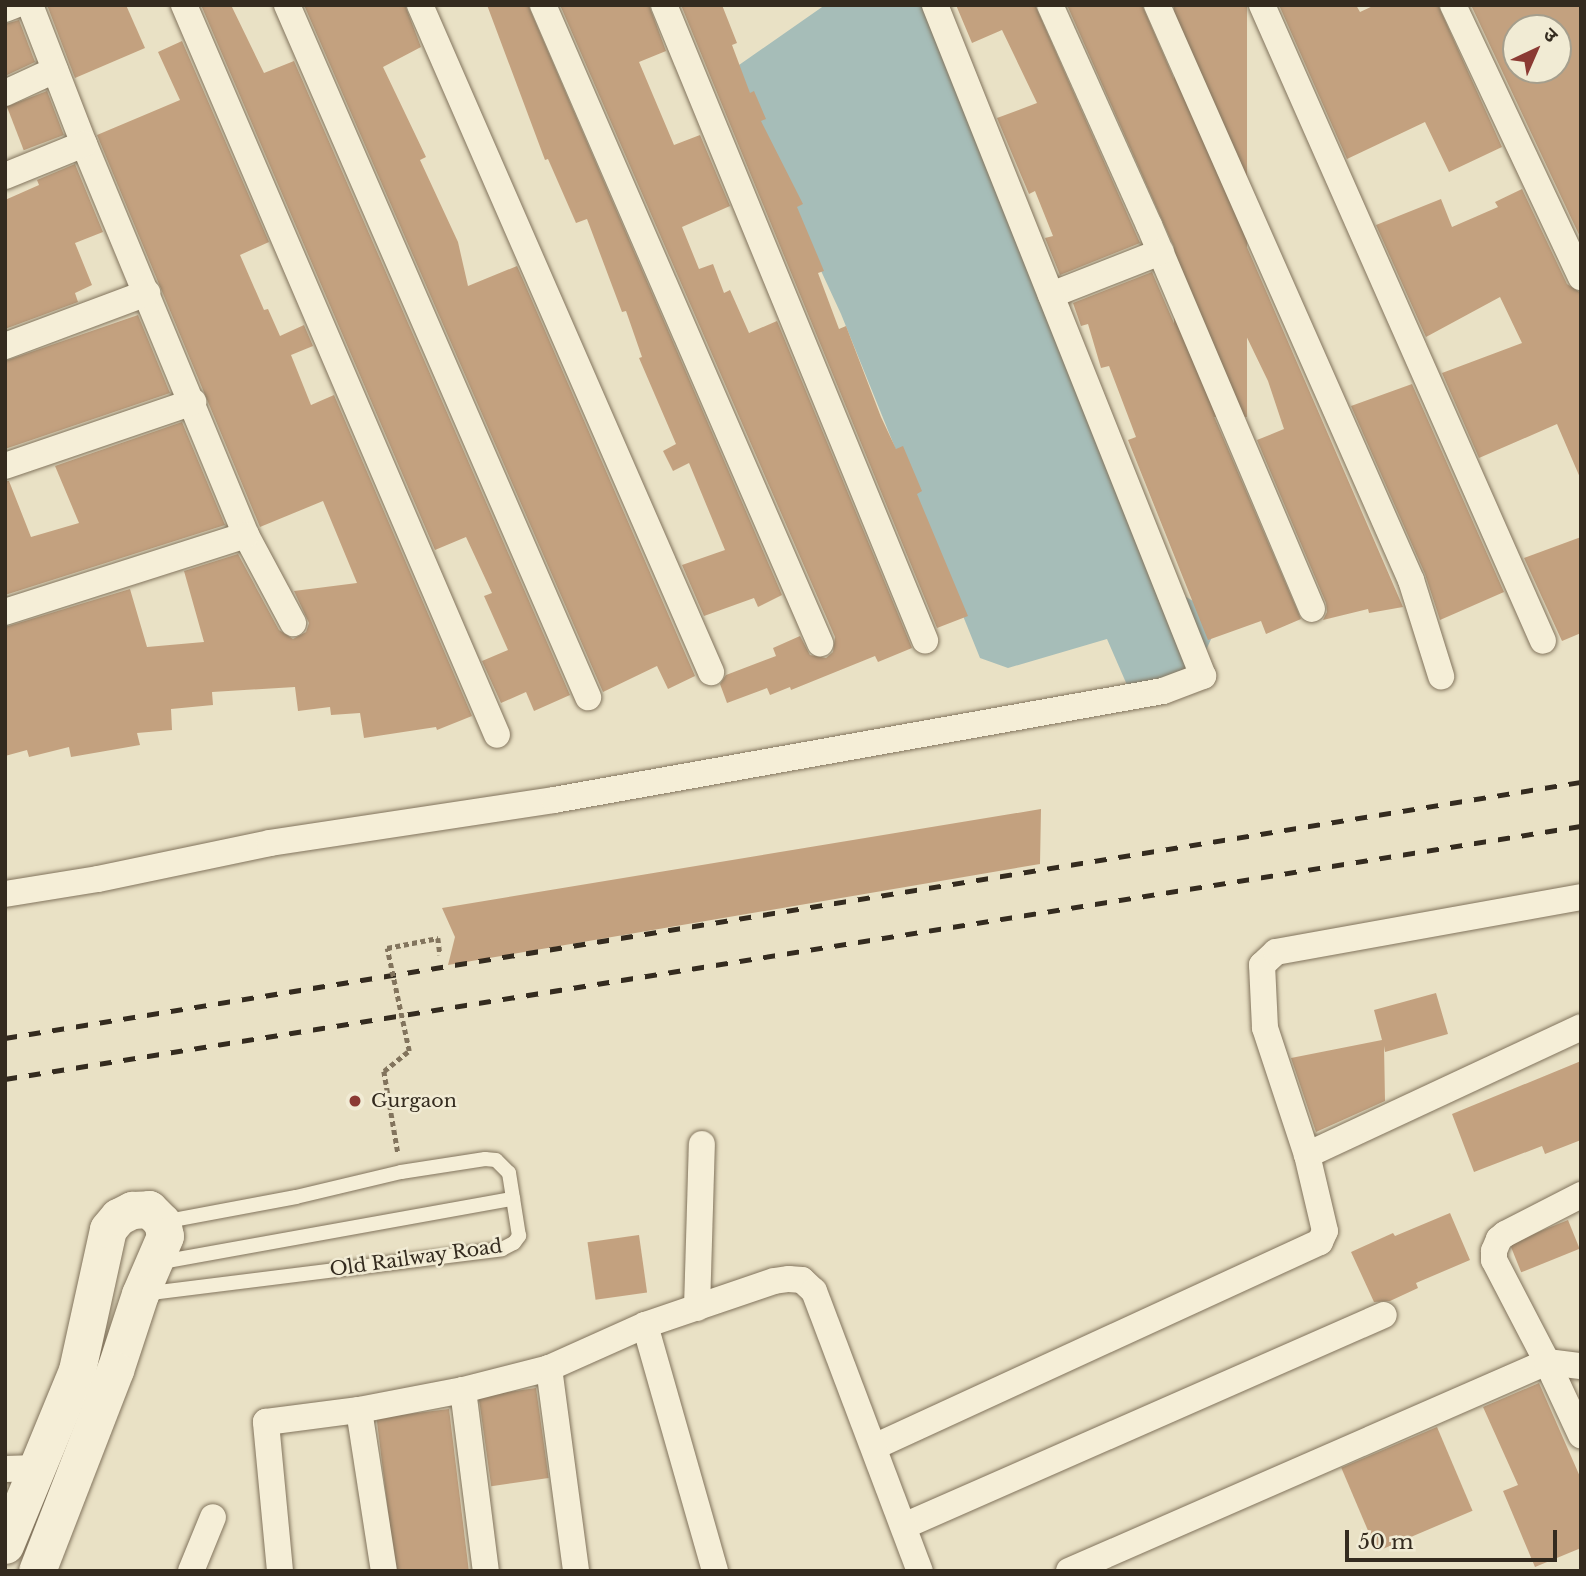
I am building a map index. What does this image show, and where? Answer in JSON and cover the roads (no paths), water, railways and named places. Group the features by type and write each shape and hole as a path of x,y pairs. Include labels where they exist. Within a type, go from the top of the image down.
{"main road":[{"path":"5,1545 21,1469 77,1370 108,1229 118,1217 132,1210 149,1209 162,1222 165,1236 37,1571"}],"street":[{"path":"5,9 15,5"},
{"path":"30,5 84,144 246,535 293,624"},
{"path":"184,5 497,735"},
{"path":"287,5 356,158 588,697"},
{"path":"421,5 711,672"},
{"path":"543,5 820,643"},
{"path":"664,5 925,640"},
{"path":"5,894 98,879 270,844 554,800 1149,694 1203,676 935,5"},
{"path":"1050,5 1161,252 1311,609"},
{"path":"1157,5 1411,580 1441,676"},
{"path":"1262,5 1543,641"},
{"path":"1454,5 1581,277"},
{"path":"5,93 55,70"},
{"path":"5,176 84,144"},
{"path":"1051,295 1161,252"},
{"path":"5,346 147,293"},
{"path":"5,466 193,402"},
{"path":"5,612 246,535"},
{"path":"874,1447 1317,1244 1325,1231 1307,1155 1265,1028 1262,965 1276,952 1581,897"},
{"path":"1307,1155 1581,1027"},
{"path":"697,1308 702,1144"},
{"path":"1581,1195 1506,1234 1499,1239 1494,1251 1494,1260 1547,1362 1581,1436"},
{"path":"280,1571 266,1422 359,1410 463,1390 549,1368 645,1325 774,1281 802,1280 814,1291 920,1571"},
{"path":"904,1526 1384,1315"},
{"path":"645,1325 715,1571"},
{"path":"1069,1571 1547,1362 1581,1366"},
{"path":"549,1368 576,1571"},
{"path":"463,1390 486,1571"},
{"path":"359,1410 384,1571"},
{"path":"191,1571 213,1517"}],"lane":[{"name":"Old Railway Road","path":"147,1279 502,1249 514,1243 519,1236 509,1173 496,1160 401,1172 296,1197 162,1222"},
{"path":"147,1279 513,1199"}],"water":[{"path":"825,5 930,5 1181,594 1221,617 1194,677 1127,685 1107,639 1008,668 980,658 841,314 729,72"}],"railway":[{"path":"5,1038 1581,782"},
{"path":"5,1079 1581,826"}],"place":[{"name":"Gurgaon","path":"355,1101"}]}
